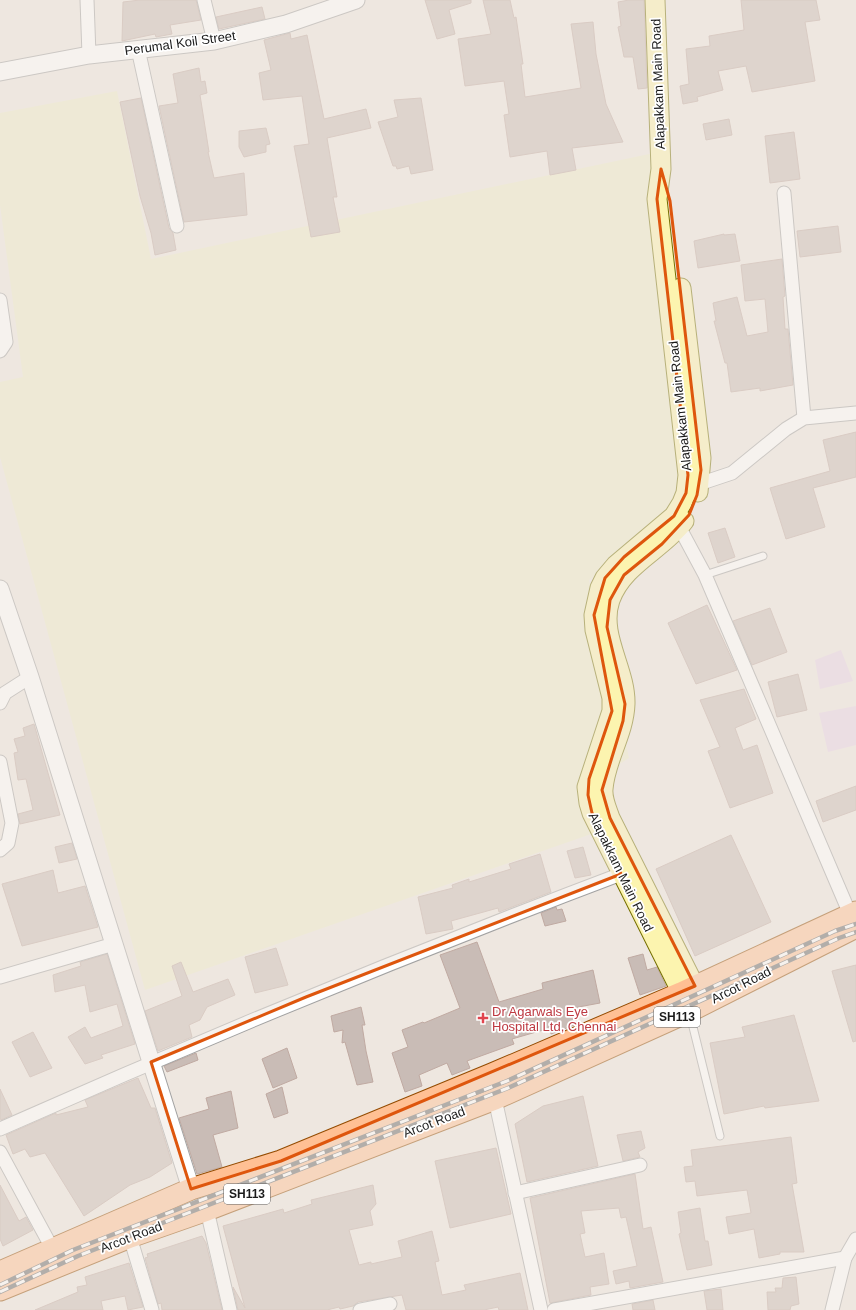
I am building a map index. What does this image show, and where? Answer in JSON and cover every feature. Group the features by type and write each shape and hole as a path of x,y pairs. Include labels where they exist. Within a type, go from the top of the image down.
{"main road":[{"name":"Alapakkam Main Road","path":"655,0 661,169 657,199 688,460 693,484 682,504 676,522 624,557 607,575 600,588 594,615 594,630 612,698 612,711 589,778 588,795 592,813 628,872 692,998"},
{"name":"Arcot Road","path":"0,1290 130,1237 207,1210 495,1099 854,917"},
{"name":"Arcot Road","path":"0,1272 190,1189 281,1161 692,998"}],"street":[{"path":"87,0 89,55"},
{"path":"204,0 214,41"},
{"name":"Perumal Koil Street","path":"0,72 89,55 214,41 268,28 329,4 356,0"},
{"path":"138,49 177,226"},
{"path":"784,193 804,418"},
{"path":"0,300 6,342 0,350"},
{"path":"693,484 732,473 786,429 804,418 856,412"},
{"path":"676,522 705,575 854,917"},
{"path":"0,588 30,676 190,1189"},
{"path":"0,703 5,693 30,676"},
{"path":"0,762 12,823 8,843 0,850"},
{"path":"0,1129 151,1062 306,997 628,872"},
{"path":"0,977 114,944"},
{"path":"495,1099 541,1310"},
{"path":"0,1152 52,1248"},
{"path":"515,1193 640,1165"},
{"path":"207,1210 230,1310"},
{"path":"130,1237 152,1310"},
{"path":"832,1310 845,1258 856,1239"},
{"path":"554,1310 845,1258"},
{"path":"360,1310 390,1304"}],"lane":[{"path":"705,575 763,556"},
{"path":"692,998 689,1017 720,1136"}],"highlighted area":[{"path":"661,169 670,201 701,470 697,495 689,515 662,544 624,575 610,600 607,627 625,704 623,721 602,790 610,818 695,986 281,1161 191,1189 151,1062 306,997 621,874 592,813 588,795 589,779 612,711 594,615 605,578 624,557 674,516 686,493 688,475 657,199"}],"shaded area":[{"path":"117,91 151,259 654,153 698,488 666,527 589,580 629,758 585,786 597,832 145,990 0,457 0,382 23,377 0,205 0,113"},
{"path":"841,650 853,681 820,689 815,660"},
{"path":"856,706 856,745 828,752 819,713"}],"building":[{"path":"140,0 196,0 201,20 170,25 172,34 156,37 155,34 122,41 123,2"},
{"path":"425,0 471,0 471,3 449,10 455,34 437,39"},
{"path":"483,0 510,0 514,18 516,17 523,64 521,64 525,97 581,88 571,24 593,22 596,54 606,104 623,142 572,148 576,170 550,175 547,151 510,157 504,115 509,114 504,81 465,86 458,39 491,34"},
{"path":"644,0 647,88 638,89 633,57 624,57 618,27 621,26 618,2"},
{"path":"741,0 816,0 820,20 805,22 815,81 752,92 746,66 718,71 723,90 697,97 698,101 683,104 680,86 689,84 686,49 710,46 709,36 744,30"},
{"path":"262,7 265,19 219,29 216,17"},
{"path":"290,33 291,39 307,35 324,119 366,109 371,128 327,138 337,197 333,197 340,232 311,237 294,146 309,144 302,96 263,100 259,73 271,70 264,40"},
{"path":"199,68 201,82 205,81 207,93 200,95 208,152 214,178 244,173 247,215 184,222 159,106 178,103 173,74"},
{"path":"141,98 169,228 173,233 176,250 155,255 151,233 140,196 120,102"},
{"path":"421,98 433,170 411,174 409,166 397,169 396,166 393,166 378,122 398,117 394,100"},
{"path":"729,119 732,135 706,140 703,124"},
{"path":"266,128 270,144 266,145 266,152 244,157 239,147 239,131"},
{"path":"794,132 800,179 770,183 765,136"},
{"path":"838,226 841,252 800,257 797,231"},
{"path":"724,234 735,234 740,261 698,268 694,241"},
{"path":"782,259 785,296 783,297 785,329 788,329 793,385 760,391 760,388 731,392 727,363 725,363 714,321 716,321 713,303 737,297 747,336 768,332 765,299 745,301 741,265"},
{"path":"856,432 856,477 813,488 825,527 786,539 770,488 830,471 823,440"},
{"path":"725,528 735,557 718,563 708,533"},
{"path":"707,605 737,670 696,684 668,623"},
{"path":"770,608 787,652 752,665 733,621"},
{"path":"798,674 807,710 777,717 768,682"},
{"path":"744,689 756,719 735,728 743,750 757,745 773,793 730,808 708,751 720,747 700,700"},
{"path":"34,724 60,815 20,824 18,814 33,810 26,779 18,780 14,753 18,752 14,739 25,736 23,728"},
{"path":"856,786 856,810 823,822 816,801"},
{"path":"731,835 771,922 695,956 656,869"},
{"path":"72,843 77,859 59,863 55,847"},
{"path":"583,847 591,875 575,878 567,851"},
{"path":"540,854 551,892 499,912 498,908 451,921 453,929 426,934 418,897 453,888 452,885 469,879 469,882 511,869 509,864"},
{"path":"53,870 58,893 85,886 98,927 22,946 2,884"},
{"path":"556,907 557,910 562,909 566,921 545,926 541,913"},
{"path":"477,942 499,1002 543,989 542,983 593,970 600,1003 573,1008 577,1024 551,1034 550,1028 512,1039 514,1044 467,1061 470,1068 452,1075 447,1063 419,1075 422,1086 405,1092 392,1053 408,1047 402,1030 423,1022 424,1023 460,1008 440,955"},
{"path":"276,948 288,985 255,993 245,957"},
{"path":"107,954 135,1044 101,1055 103,1058 85,1064 68,1037 85,1027 91,1038 123,1026 117,1004 90,1012 85,985 55,992 53,975 81,966 80,962"},
{"path":"643,954 647,970 657,967 666,986 640,995 628,958"},
{"path":"181,962 193,992 228,979 235,995 207,1007 200,1020 189,1025 192,1037 158,1051 145,1011 182,996 172,966"},
{"path":"856,965 856,1041 853,1042 832,971"},
{"path":"361,1007 365,1025 362,1025 366,1051 373,1082 357,1085 345,1042 342,1043 343,1030 334,1032 331,1016"},
{"path":"794,1015 819,1101 765,1108 764,1106 724,1114 710,1043 745,1037 742,1027"},
{"path":"33,1032 52,1068 30,1077 12,1042"},
{"path":"287,1048 297,1078 273,1088 262,1059"},
{"path":"196,1053 198,1060 167,1072 164,1066"},
{"path":"138,1078 151,1108 155,1108 172,1163 150,1177 130,1185 84,1216 45,1153 30,1157 25,1149 13,1154 6,1135 56,1113 56,1115 88,1107 85,1100"},
{"path":"282,1087 288,1113 274,1118 266,1094"},
{"path":"0,1089 12,1115 1,1120 0,1118"},
{"path":"231,1091 238,1128 213,1135 222,1167 197,1174 179,1118 209,1109 206,1098"},
{"path":"583,1096 598,1166 527,1182 515,1124 543,1106"},
{"path":"641,1131 645,1148 638,1152 640,1157 623,1161 617,1135"},
{"path":"791,1137 797,1183 792,1184 804,1252 780,1252 780,1254 759,1258 754,1229 729,1234 726,1217 751,1213 747,1190 697,1196 695,1181 686,1182 684,1167 693,1166 691,1150"},
{"path":"496,1148 511,1214 450,1228 435,1161"},
{"path":"635,1174 643,1229 651,1227 663,1282 630,1288 629,1281 616,1284 613,1271 637,1266 626,1217 621,1218 619,1208 581,1211 585,1233 580,1234 585,1257 604,1253 609,1284 590,1287 591,1295 550,1303 530,1198"},
{"path":"0,1185 19,1221 26,1217 33,1230 3,1246 0,1239"},
{"path":"373,1185 376,1204 370,1211 373,1225 349,1230 359,1265 371,1262 371,1264 402,1257 398,1241 432,1231 439,1261 435,1262 442,1295 466,1290 464,1285 520,1273 528,1310 499,1310 498,1307 484,1310 406,1310 402,1295 358,1302 353,1306 340,1309 339,1307 327,1310 238,1310 233,1287 245,1308 223,1226 283,1209 284,1213 312,1204 311,1200"},
{"path":"700,1208 705,1241 708,1241 712,1265 687,1270 679,1234 681,1233 678,1212"},
{"path":"202,1236 206,1243 222,1310 162,1310 161,1303 158,1304 145,1258 148,1257 147,1254"},
{"path":"129,1263 143,1307 128,1310 125,1296 101,1301 103,1310 35,1310 78,1292 77,1287 87,1285 85,1277"},
{"path":"796,1277 799,1304 791,1306 790,1310 768,1310 767,1292 776,1292 775,1288 782,1288 783,1278"},
{"path":"721,1289 723,1310 707,1310 704,1291"},
{"path":"653,1300 655,1310 633,1310 632,1304"}],"railway":[{"path":"0,1285 73,1250 507,1081 835,931 856,924"},
{"path":"0,1292 78,1256 508,1088 839,938 856,932"}],"place":[{"name":"Dr Agarwals Eye Hospital Ltd, Chennai","path":"483,1018"}]}
